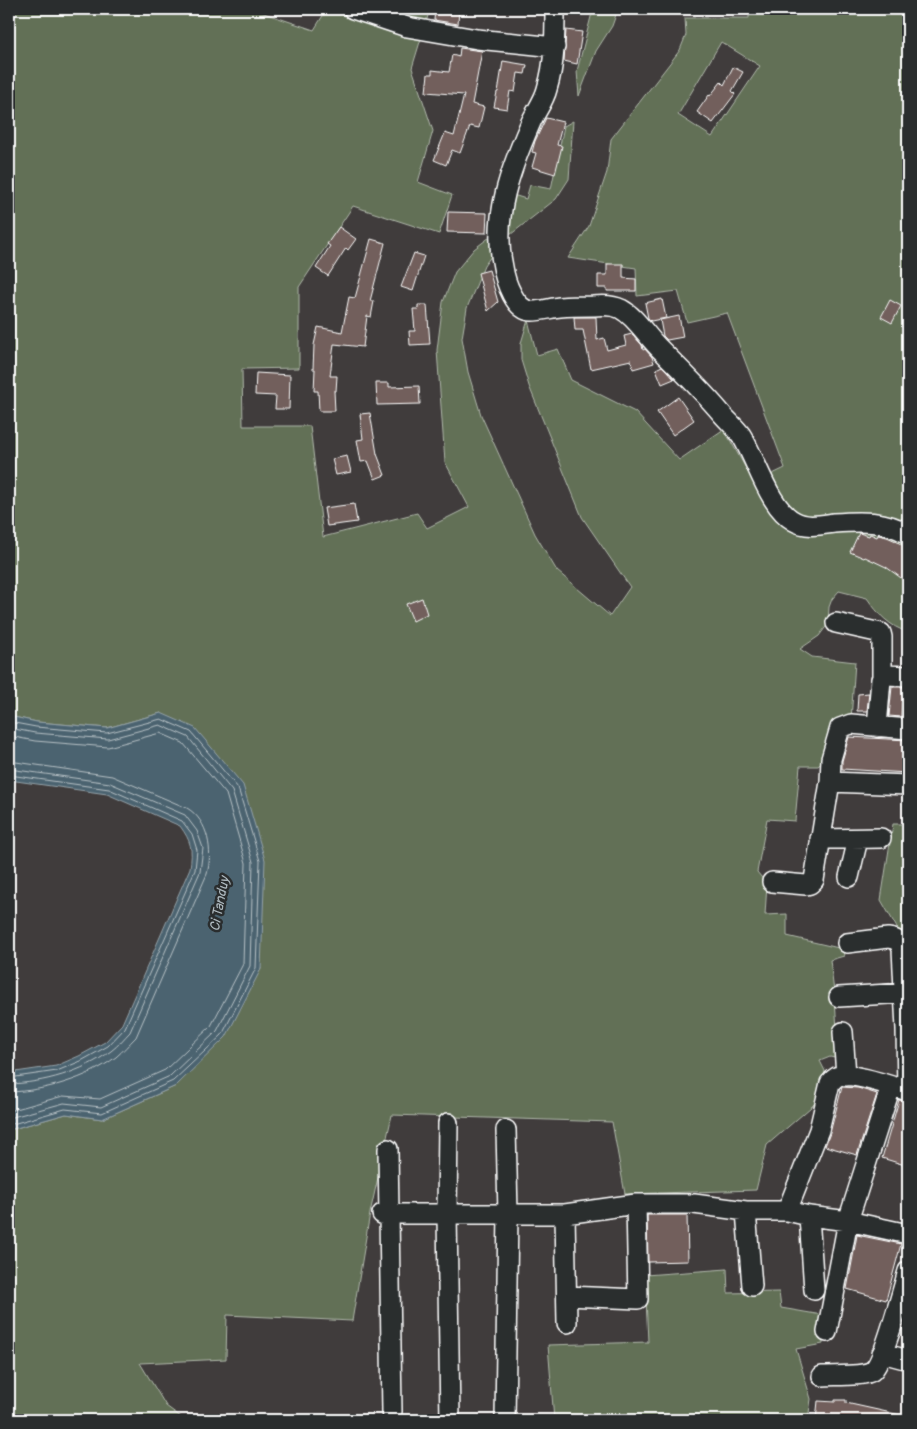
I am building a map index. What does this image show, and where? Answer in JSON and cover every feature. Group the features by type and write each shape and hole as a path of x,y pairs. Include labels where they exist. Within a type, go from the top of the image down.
{"street":[{"path":"353,9 407,27 477,39 555,47"},
{"path":"555,9 555,47 547,92 512,168 502,205 500,245 503,268 514,300 522,308 532,311 601,305 618,307 628,313 656,345 696,384 741,435 767,490 779,507 793,521 810,526 843,522 880,522 908,534"},
{"path":"836,623 881,633 882,678 878,696 877,726"},
{"path":"882,678 886,675 908,676"},
{"path":"772,882 806,885 812,883 816,877 820,839 830,782 831,759 840,728 851,724 908,729"},
{"path":"830,782 908,785"},
{"path":"820,839 881,838"},
{"path":"849,877 858,839"},
{"path":"827,1332 848,1221 902,1089 905,992 902,949 897,940 888,938 846,943"},
{"path":"839,997 905,992"},
{"path":"843,1032 846,1076"},
{"path":"787,1211 818,1130 830,1083 839,1076 846,1076 902,1089"},
{"path":"448,1123 447,1214 450,1420"},
{"path":"506,1130 508,1213 506,1420"},
{"path":"388,1149 386,1214 392,1412"},
{"path":"386,1214 565,1214 636,1204 694,1204 746,1211 787,1211 808,1216 848,1221 908,1234"},
{"path":"567,1296 638,1299 636,1204"},
{"path":"746,1211 752,1286"},
{"path":"565,1214 567,1323"},
{"path":"808,1216 814,1290"},
{"path":"822,1376 866,1374 874,1369 903,1306 908,1270"},
{"path":"882,1353 908,1360"}],"green space":[{"path":"9,9 252,9 314,30 327,9 430,9 412,68 433,131 418,182 452,195 439,234 353,206 299,287 299,368 242,369 243,426 310,426 323,537 417,513 427,528 469,507 445,462 437,350 443,302 455,272 474,249 506,225 510,194 526,199 530,185 551,189 564,126 573,121 569,179 556,199 501,242 484,266 467,308 462,338 468,372 481,415 535,534 557,571 610,616 630,587 582,517 529,386 521,360 521,343 528,320 537,355 558,349 571,380 635,412 679,460 724,429 754,483 785,468 727,313 687,322 678,291 637,296 636,268 568,258 589,226 607,172 611,139 680,50 686,35 685,18 749,18 749,9 877,9 908,15 908,632 896,627 885,619 867,598 839,591 832,599 829,607 828,624 819,636 800,649 812,657 855,662 851,720 839,718 828,758 818,766 800,766 795,821 767,819 757,872 767,884 765,915 787,914 787,936 843,949 844,956 830,960 839,1059 830,1057 820,1061 825,1071 818,1101 767,1145 756,1190 625,1194 612,1122 392,1115 370,1213 352,1321 227,1315 226,1359 140,1363 166,1406 185,1420 9,1420 9,1130 66,1114 102,1119 176,1086 261,969 161,713 107,728 37,722 9,716","holes":["721,42 760,66 712,137 678,115"]},
{"path":"593,9 618,9 612,26 596,51 579,96 577,71"},
{"path":"893,824 908,824 908,947 881,900"},
{"path":"727,1269 728,1293 779,1292 781,1308 822,1315 823,1344 796,1349 811,1399 808,1420 554,1420 548,1345 648,1342 645,1275"}],"water":[{"name":"Ci Tanduy","path":"161,713 195,728 243,785 265,860 261,969 226,1037 176,1086 102,1119 66,1114 9,1130 9,1073 56,1066 105,1042 122,1024 190,868 191,856 189,841 180,826 107,794 9,780 9,716 37,722 107,728"}],"building":[{"path":"459,9 458,24 434,20 435,10"},
{"path":"566,30 582,32 577,64 564,61"},
{"path":"460,48 482,51 472,104 484,107 479,128 470,126 460,153 452,150 446,165 434,160 445,133 454,136 464,95 426,92 428,74 432,74 432,70 449,72 452,55 459,57"},
{"path":"503,61 527,65 525,74 518,73 515,92 510,91 507,109 494,107"},
{"path":"733,67 743,72 732,91 735,94 713,123 697,112 721,82 724,85"},
{"path":"546,118 563,122 557,145 562,146 555,174 532,167 536,153 532,152 535,141"},
{"path":"448,212 487,213 486,233 447,232"},
{"path":"339,227 356,239 348,250 346,248 328,276 316,268 330,246 327,244"},
{"path":"371,239 385,243 370,301 374,301 371,317 367,316 363,347 334,344 330,376 337,376 336,391 334,391 335,411 319,411 318,391 314,391 315,369 313,369 314,345 318,327 342,332 349,297 355,298"},
{"path":"414,253 424,256 413,291 401,287"},
{"path":"607,264 623,264 623,278 636,279 636,291 607,291 607,288 598,288 598,275 607,275"},
{"path":"489,270 498,302 488,311 478,273"},
{"path":"662,299 666,318 651,321 648,318 645,303"},
{"path":"890,300 901,306 892,323 881,317"},
{"path":"418,305 427,305 430,344 410,345 409,331 415,331 413,309 418,309"},
{"path":"679,316 683,337 667,340 663,336 660,320"},
{"path":"574,317 596,317 597,340 604,338 607,350 626,345 624,336 632,334 642,345 643,350 645,349 652,357 654,363 633,369 631,360 591,369 583,330 575,330"},
{"path":"662,366 674,379 662,384 656,369"},
{"path":"256,373 290,375 289,409 275,409 276,396 255,395"},
{"path":"376,383 389,383 389,387 419,386 420,404 377,405"},
{"path":"678,397 694,420 673,435 657,412"},
{"path":"370,413 377,454 385,475 375,479 368,461 361,462 357,440 363,439 360,414"},
{"path":"347,456 351,472 336,475 332,459"},
{"path":"354,504 357,522 327,526 324,508"},
{"path":"859,533 869,536 870,534 877,537 878,535 887,537 908,549 908,583 886,567 850,552"},
{"path":"422,598 427,614 413,621 406,604"},
{"path":"892,687 908,687 908,702 902,702 901,717 889,716"},
{"path":"869,693 867,711 857,711 858,694"},
{"path":"849,737 908,740 908,773 842,769 842,761"},
{"path":"842,1087 858,1088 877,1094 857,1155 825,1146"},
{"path":"899,1100 908,1102 908,1166 882,1158"},
{"path":"647,1215 687,1215 688,1261 648,1262"},
{"path":"857,1235 901,1244 886,1300 847,1289"},
{"path":"835,1400 846,1400 846,1403 905,1416 904,1420 816,1420 818,1401 835,1402"}]}
